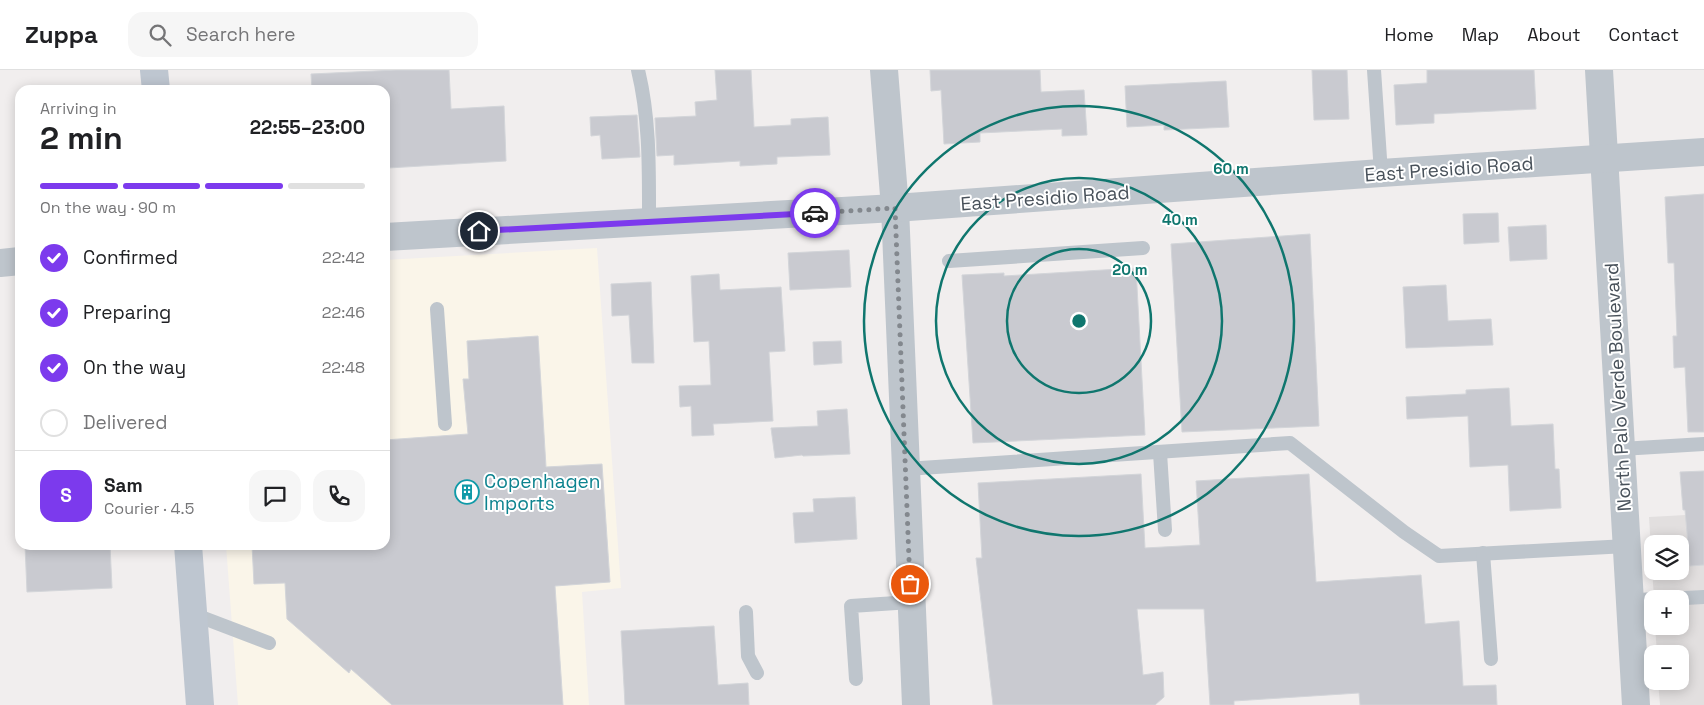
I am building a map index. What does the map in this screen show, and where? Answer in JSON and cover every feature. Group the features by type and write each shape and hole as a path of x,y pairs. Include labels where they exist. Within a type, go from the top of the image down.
{"street":[{"path":"154,70 156,85"},
{"path":"884,70 895,208 916,705"},
{"name":"North Palo Verde Boulevard","path":"1599,70 1627,546 1641,600 1636,705"},
{"name":"East Presidio Road","path":"390,236 895,208 1704,152"},
{"path":"0,263 15,262"},
{"path":"188,550 200,705"}],"lane":[{"path":"638,70 646,112 649,221"},
{"path":"1374,70 1381,173"},
{"path":"949,261 1143,248"},
{"path":"437,309 445,424"},
{"path":"906,469 1290,443 1404,532 1438,556 1627,546"},
{"path":"1621,449 1704,444"},
{"path":"1160,453 1164,530"},
{"path":"1483,553 1491,659"},
{"path":"1689,598 1704,597"},
{"path":"856,679 851,606 911,602"},
{"path":"746,612 748,656 757,673"},
{"path":"193,614 270,643"}],"shaded area":[{"path":"597,248 621,588 582,592 589,705 238,705 226,550 390,550 390,260"},
{"path":"1704,514 1704,705 1660,705 1659,690 1689,690 1689,645 1656,645 1656,635 1689,635 1689,590 1653,590 1653,580 1689,580 1689,535 1650,535 1649,517"}],"building":[{"path":"396,70 449,70 451,109 504,106 506,161 390,168 390,85 312,85 311,74"},
{"path":"715,70 751,70 754,127 791,125 791,119 828,117 830,155 777,157 777,164 740,166 740,161 674,165 674,155 657,156 655,118 696,116 695,102 717,100"},
{"path":"930,70 1040,70 1041,92 1084,90 1087,135 1062,136 1062,129 980,133 980,142 944,144 941,90 931,91"},
{"path":"1312,70 1347,70 1349,119 1314,120"},
{"path":"1427,70 1534,70 1536,109 1434,114 1434,123 1396,125 1394,85 1427,83"},
{"path":"1226,81 1229,127 1164,130 1164,125 1127,127 1125,86"},
{"path":"637,115 640,157 602,159 600,135 591,136 590,117"},
{"path":"1704,194 1704,432 1688,432 1685,367 1674,368 1673,336 1677,336 1674,263 1668,263 1665,197"},
{"path":"1498,213 1499,242 1464,244 1463,214"},
{"path":"1546,225 1547,259 1510,261 1508,227"},
{"path":"1310,234 1319,426 1182,432 1171,244"},
{"path":"849,250 851,287 790,290 788,253"},
{"path":"1136,268 1145,435 973,443 962,275 1004,273 1004,276"},
{"path":"719,274 720,290 781,287 785,351 769,352 773,421 713,424 714,435 692,436 691,406 680,407 679,386 711,385 709,341 694,342 691,276"},
{"path":"651,282 654,363 632,363 629,315 612,316 611,284"},
{"path":"1446,285 1448,321 1491,319 1493,345 1406,348 1403,287"},
{"name":"Copenhagen Imports","path":"538,336 546,467 602,464 610,582 555,586 563,705 392,705 351,669 349,673 287,619 285,583 254,584 252,550 390,550 390,440 468,434 463,379 469,379 467,341"},
{"path":"841,341 842,363 814,365 813,342"},
{"path":"1509,388 1511,426 1553,424 1555,469 1559,469 1561,508 1510,511 1508,465 1470,467 1468,416 1407,419 1406,397 1466,394 1466,390"},
{"path":"847,409 850,454 802,455 775,458 771,428 818,426 817,411"},
{"path":"1704,471 1704,565 1690,566 1689,535 1687,535 1685,510 1683,510 1680,472"},
{"path":"1141,474 1145,548 1200,545 1196,481 1309,474 1316,582 1421,575 1425,624 1459,621 1463,686 1496,685 1497,705 1360,705 1359,693 1234,701 1234,705 1210,705 1204,609 1137,609 1143,675 1163,672 1164,697 1155,705 993,705 976,558 982,558 978,483"},
{"path":"855,497 857,539 795,543 793,513 814,512 813,499"},
{"path":"25,550 110,550 112,588 27,592"},
{"path":"714,626 718,685 748,683 749,705 625,705 621,631"}],"way so far":[{"path":"815,213 895,208 910,584"}],"place":[{"name":"Copenhagen Imports","path":"467,492"}],"route":[{"path":"479,231 815,213"}]}
